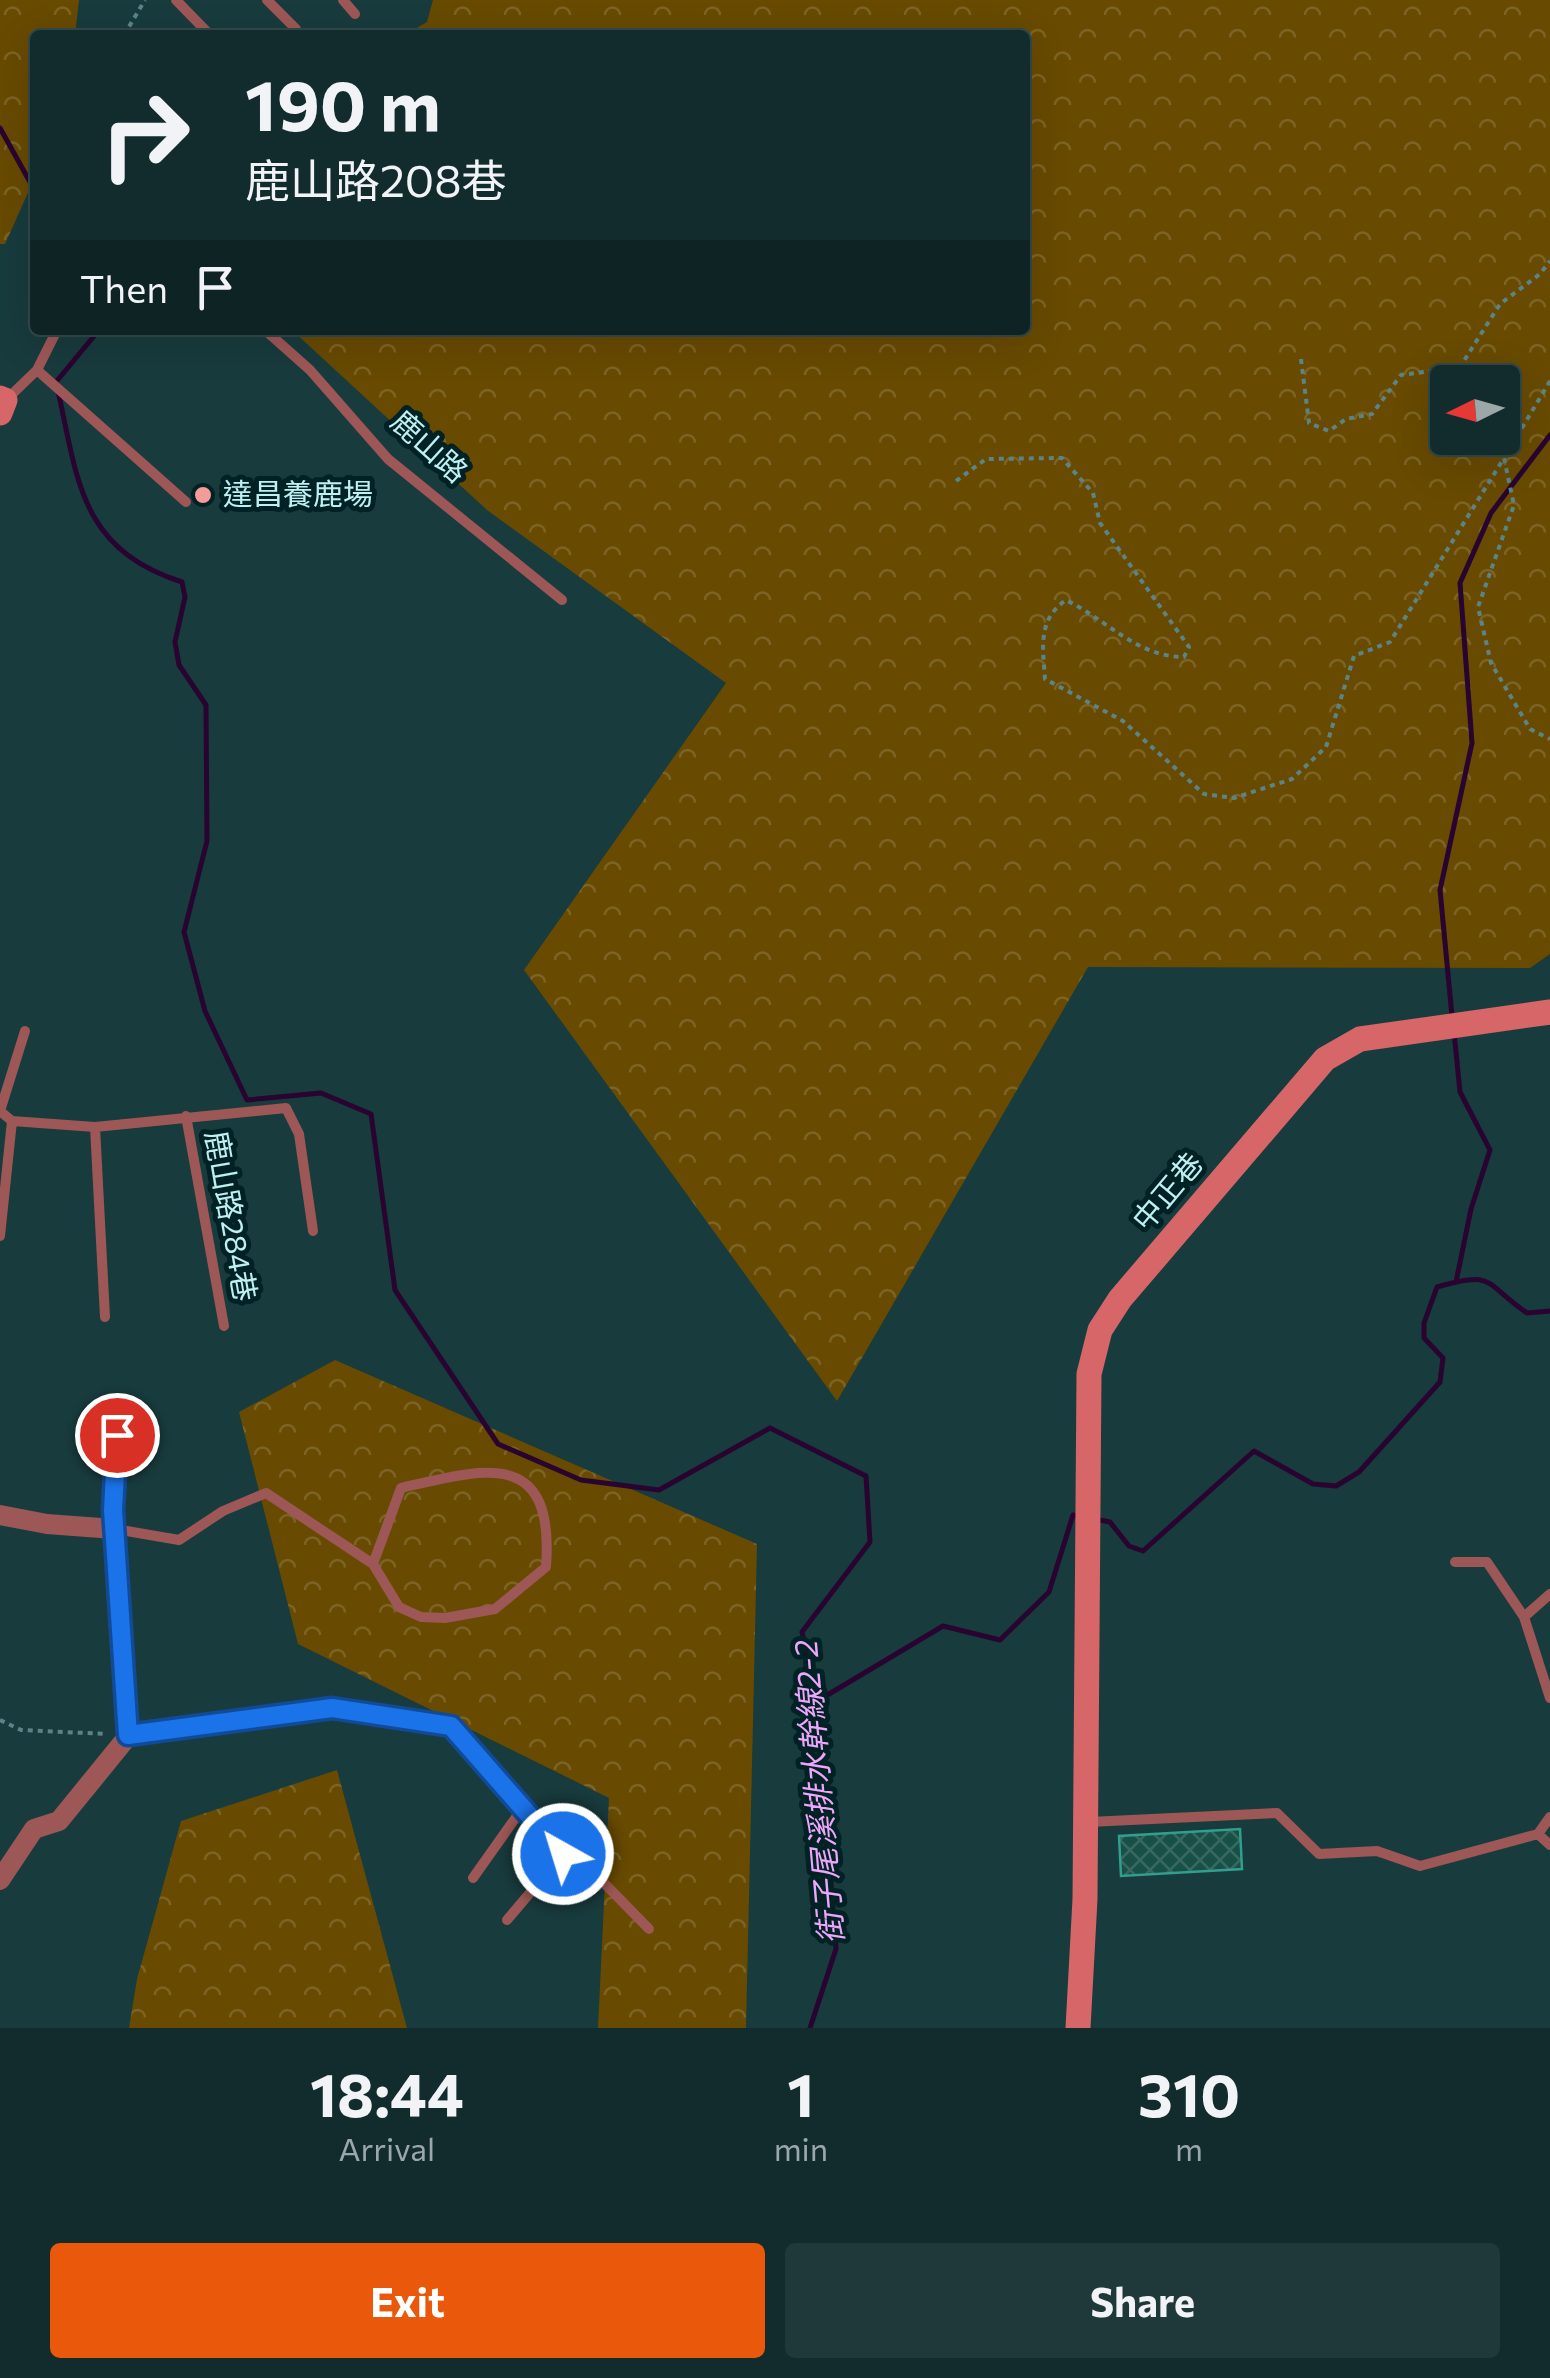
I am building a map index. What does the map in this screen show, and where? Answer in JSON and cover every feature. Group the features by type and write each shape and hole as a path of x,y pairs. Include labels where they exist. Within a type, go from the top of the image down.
{"street":[{"name":"中正巷","path":"1078,2028 1086,1822 1089,1374 1100,1330 1120,1299 1325,1059 1360,1039 1550,1012"},
{"path":"0,1880 34,1829 60,1821 128,1735 114,1528 117,1435"},
{"path":"0,1514 47,1524 114,1528"}],"lane":[{"path":"176,0 205,30"},
{"path":"267,0 296,28"},
{"path":"343,0 355,14"},
{"path":"2,404 37,370 54,335"},
{"name":"鹿山路","path":"271,335 310,370 388,460 562,600"},
{"path":"37,370 186,502"},
{"path":"0,1236 12,1121 0,1111 25,1031"},
{"name":"鹿山路284巷","path":"12,1121 95,1127 286,1108 299,1134 313,1231"},
{"name":"鹿山路284巷","path":"186,1116 224,1326"},
{"path":"95,1127 105,1316"},
{"path":"114,1528 179,1540 222,1511 266,1492 374,1564 400,1607 421,1616 445,1618 495,1609 527,1584 546,1567 548,1535 539,1502 517,1478 497,1470 476,1471 401,1488 374,1564"},
{"path":"1455,1562 1488,1562 1524,1617 1550,1698"},
{"path":"1524,1617 1550,1594"},
{"path":"128,1735 332,1708 451,1726 563,1854 603,1882 648,1929"},
{"path":"473,1878 524,1806"},
{"path":"1086,1822 1277,1813 1319,1854 1377,1851 1420,1866 1538,1834 1550,1817"},
{"path":"1538,1834 1550,1844"},
{"path":"506,1920 563,1854"}],"path":[{"path":"127,30 145,0"},
{"path":"1301,359 1309,423 1330,431 1346,420 1372,414 1401,375 1460,366 1500,304 1540,274 1550,261"},
{"path":"956,481 986,459 1062,458 1093,493 1100,523 1188,647 1184,657 1152,655 1097,615 1066,600 1051,610 1042,637 1046,679 1123,722 1204,794 1234,798 1292,779 1326,747 1354,656 1390,642 1550,381"},
{"path":"1504,458 1514,506 1478,607 1490,664 1530,728 1550,738"},
{"path":"0,1720 21,1730 128,1735"}],"green space":[{"path":"0,0 79,0 76,30 30,30 30,188 5,244 0,244"},
{"path":"433,0 1550,0 1550,954 1530,968 1088,967 837,1401 524,970 726,683 487,510 297,335 1030,335 1030,30 413,30 427,22"},
{"path":"335,1360 757,1544 746,2028 598,2028 609,1798 298,1644 239,1412"},
{"path":"337,1770 407,2028 129,2028 137,1979 181,1821"}],"building":[{"path":"1240,1829 1242,1869 1121,1876 1119,1836"}],"waterway":[{"name":"街子尾溪排水幹線2-2","path":"0,128 30,182"},
{"name":"街子尾溪排水幹線2-2","path":"95,335 56,382 78,478 102,529 121,550 147,568 182,582 185,597 175,642 179,665 206,705 207,841 184,932 205,1011 247,1100 321,1093 371,1114 395,1290 498,1444 581,1480 659,1490 770,1428 866,1476 870,1542 802,1632 817,1701 836,1949 810,2028"},
{"path":"1452,1016 1440,890 1472,743 1460,583 1491,513 1550,435"},
{"path":"1454,1032 1460,1092 1490,1150 1471,1209 1456,1282"},
{"path":"1095,1519 1110,1522 1129,1546 1143,1551 1254,1451 1313,1484 1336,1486 1359,1472 1440,1382 1443,1358 1424,1338 1424,1323 1437,1287 1480,1280 1527,1313 1550,1311"},
{"path":"819,1700 943,1626 1000,1640 1049,1592 1073,1515 1079,1516"}],"place":[{"name":"達昌養鹿場","path":"203,495"}],"route":[{"path":"117,1435 113,1510 128,1735 332,1708 451,1726 563,1854"}]}
